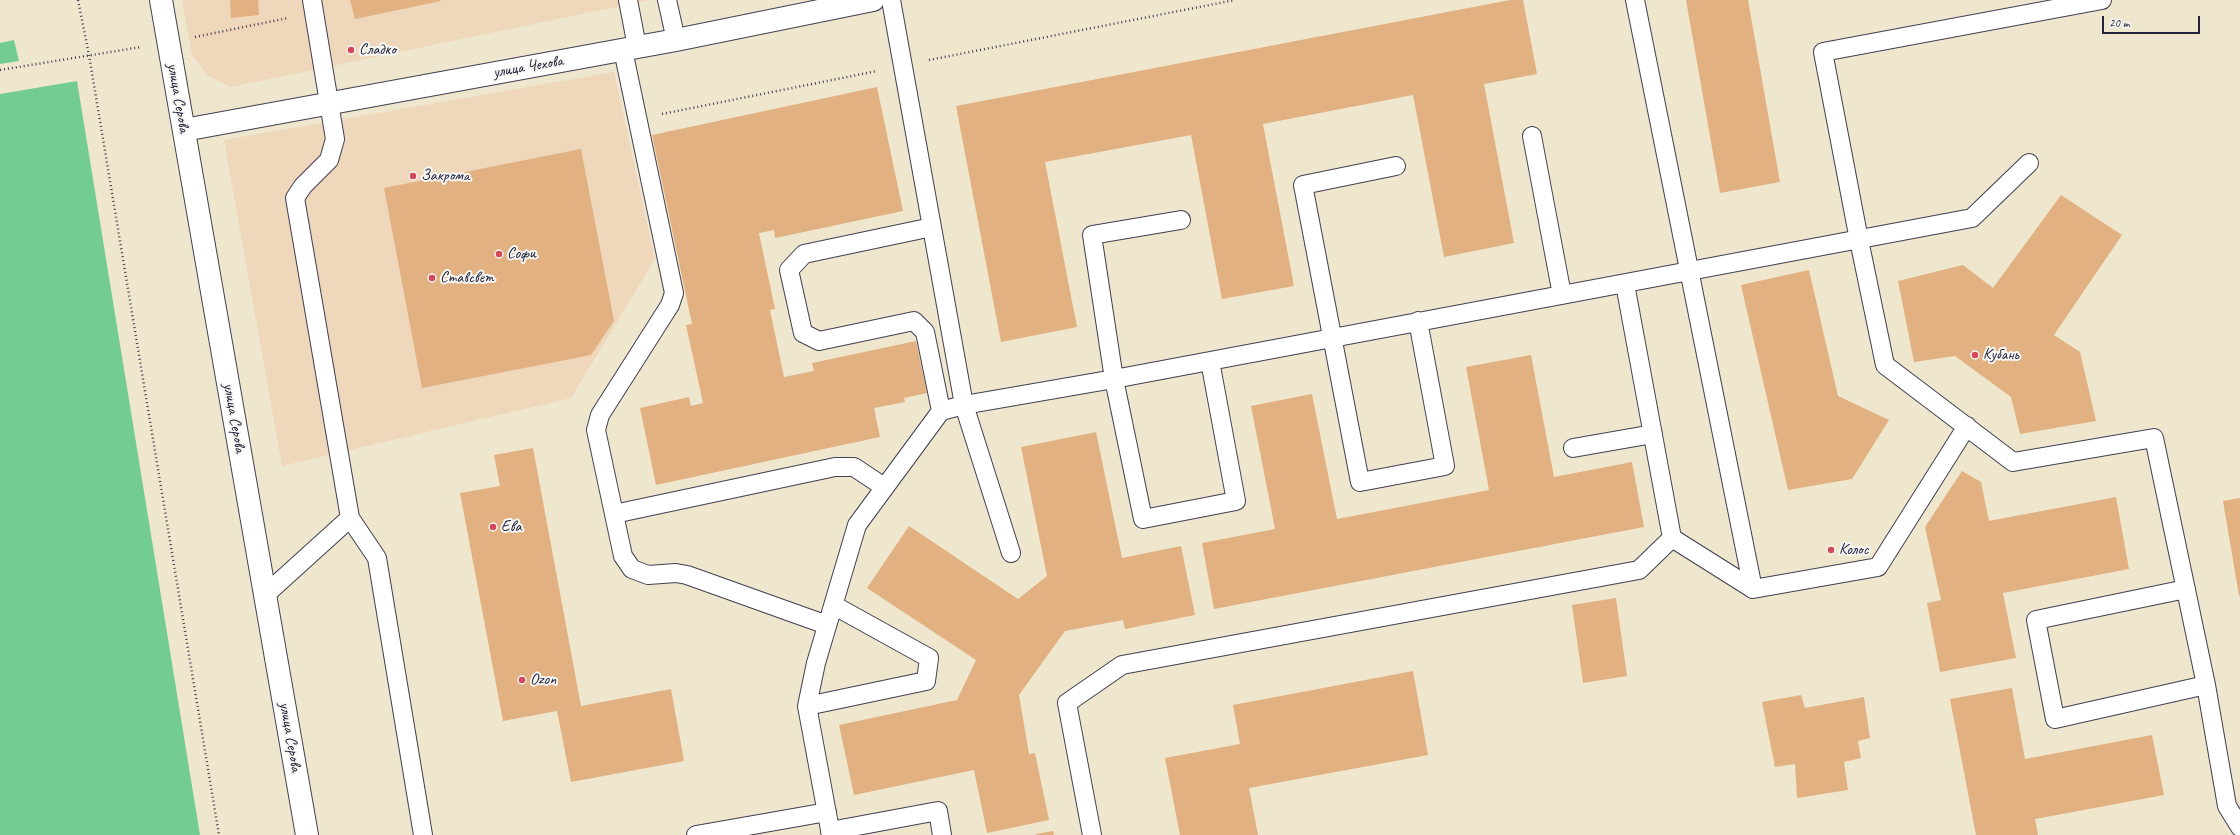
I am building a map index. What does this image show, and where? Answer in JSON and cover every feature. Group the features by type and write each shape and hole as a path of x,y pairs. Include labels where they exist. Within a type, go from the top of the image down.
{"street":[{"name":"улица Серова","path":"161,0 308,835"},
{"name":"улица Чехова","path":"184,130 676,40 872,0"}],"lane":[{"path":"312,0 335,139 329,160 303,186 295,198 350,518 377,558 423,835"},
{"path":"628,0 630,48 638,119 674,293 670,305 600,415 596,430 623,556 632,569 648,575 676,573 687,575 827,625"},
{"path":"667,0 676,40"},
{"path":"892,0 964,405 1011,553"},
{"path":"1635,0 1753,588"},
{"path":"2102,0 1823,52 1859,240 1885,365 2013,462 2154,438 2206,685 2233,805 2240,827"},
{"path":"1532,136 1562,295"},
{"path":"942,835 938,811 831,833 807,706 816,663 827,625 835,606 858,525 884,487 941,411 964,405 1114,379 1418,321 1690,273 1972,218 2029,163"},
{"path":"1396,166 1303,185 1360,482 1445,466 1418,321"},
{"path":"1181,220 1092,235 1114,379 1143,519 1236,501 1210,361"},
{"path":"932,227 804,254 789,270 803,333 819,341 914,321 924,332 941,411"},
{"path":"1626,284 1672,538 1753,588 1878,567 1967,426"},
{"path":"1573,448 1653,434"},
{"path":"614,514 835,467 854,468 884,487"},
{"path":"265,595 350,518"},
{"path":"1092,835 1067,703 1122,665 1638,570 1672,538"},
{"path":"2186,589 2036,620 2055,719 2206,685"},
{"path":"807,706 926,681 929,658 835,606"},
{"path":"696,835 827,812"}],"path":[{"path":"78,0 89,55 219,835"},
{"path":"638,119 1235,0"}],"shaded area":[{"path":"182,0 649,0 231,87 207,75 192,55"},
{"path":"614,72 655,259 571,398 282,466 224,140"}],"green space":[{"path":"14,40 19,61 0,64 0,43"},
{"path":"77,81 200,835 0,835 0,94"}],"building":[{"path":"230,0 258,0 259,15 231,18"},
{"path":"350,0 440,0 441,1 355,19"},
{"path":"1510,0 1523,0 1537,74 1484,84 1514,243 1444,257 1413,95 1263,124 1294,286 1222,299 1191,135 1045,162 1077,327 1001,342 956,106"},
{"path":"1686,0 1748,0 1780,182 1720,193"},
{"path":"877,87 903,211 775,238 774,230 759,233 775,309 770,310 784,377 814,371 812,363 916,341 927,393 904,398 905,402 874,408 880,437 656,485 640,408 689,397 691,406 703,403 686,325 692,324 652,135"},
{"name":"Софи","path":"581,149 614,321 591,355 422,388 384,188"},
{"path":"2061,195 2122,235 2054,335 2080,352 2096,421 2020,434 2011,397 1955,356 1914,362 1898,281 1963,265 1993,288"},
{"path":"1809,270 1838,396 1889,420 1852,479 1788,490 1741,285"},
{"path":"1531,355 1554,477 1632,462 1644,527 1214,609 1202,543 1275,529 1251,406 1312,394 1337,519 1489,490 1466,367"},
{"path":"1096,432 1122,558 1181,546 1195,615 1125,629 1123,620 1065,631 1019,695 1029,754 1035,753 1049,820 987,833 974,770 854,795 839,725 957,700 976,660 867,588 909,526 1018,599 1047,576 1021,447"},
{"path":"533,448 581,706 671,689 684,761 571,782 557,711 503,721 460,493 500,486 494,455"},
{"path":"1962,471 1981,482 1989,521 2116,497 2129,569 2003,593 2016,658 1940,672 1927,603 1941,600 1925,527"},
{"path":"2240,498 2240,595 2239,596 2223,501"},
{"path":"1616,598 1627,676 1583,683 1572,605"},
{"path":"1413,671 1428,755 1249,788 1258,835 1180,835 1165,758 1240,744 1233,705"},
{"path":"2012,688 2025,759 2152,735 2164,795 2035,819 2038,835 1976,835 1950,699"},
{"path":"1801,695 1805,708 1864,697 1870,738 1858,741 1861,758 1844,762 1848,790 1797,798 1795,764 1775,767 1762,702"},
{"path":"1053,831 1054,835 1036,835 1036,834"}],"place":[{"name":"Сладко","path":"351,50"},
{"name":"Закрома","path":"413,176"},
{"name":"Софи","path":"499,254"},
{"name":"Ставсвет","path":"432,278"},
{"name":"Кубань","path":"1975,355"},
{"name":"Ева","path":"493,527"},
{"name":"Колос","path":"1831,550"},
{"name":"Ozon","path":"522,680"}]}
